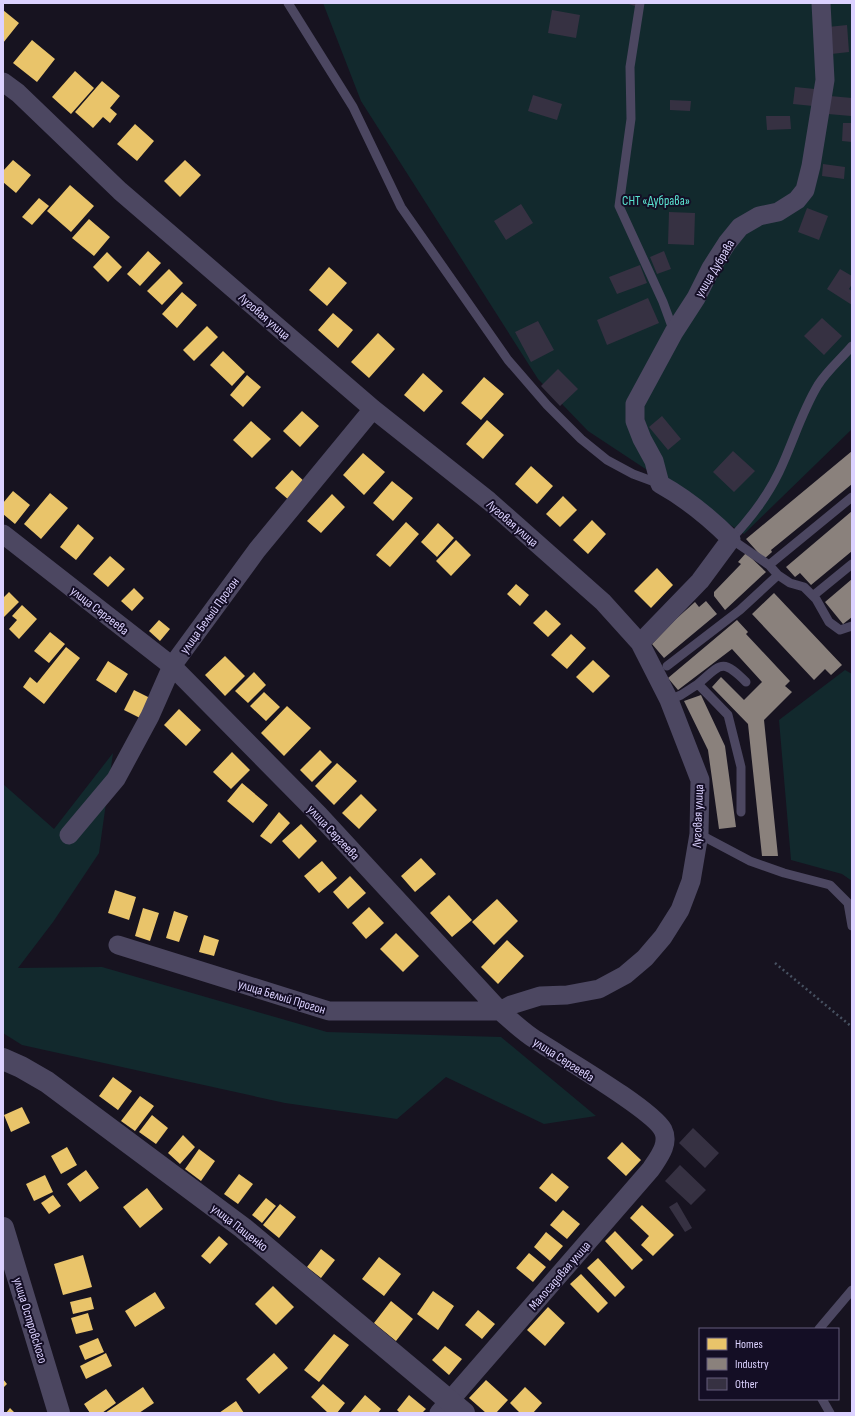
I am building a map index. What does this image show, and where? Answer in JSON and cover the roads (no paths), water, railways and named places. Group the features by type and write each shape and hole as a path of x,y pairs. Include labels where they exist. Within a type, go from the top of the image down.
{"street":[{"name":"улица Дубрава","path":"660,484 654,461 642,439 635,421 635,404 674,332 696,298 711,268 727,243 740,227 759,216 778,212 797,200 805,190 811,166 825,80 821,3"},
{"name":"Луговая улица","path":"3,82 18,93 120,191 373,409 489,501 602,602 640,643 669,700 700,780 699,834 691,881 680,910 663,937 645,958 625,975 599,989 567,995 540,996 511,1005 500,1012"},
{"name":"улица Белый Прогон","path":"69,835 116,779 150,716 172,666 257,550 373,409"},
{"path":"640,643 700,581 731,539 710,518 680,495 660,484"},
{"name":"улица Сергеева","path":"3,534 172,666 319,815 500,1012 534,1039 630,1101 655,1120 663,1131"},
{"name":"улица Белый Прогон","path":"118,945 329,1011 500,1012"},
{"name":"улица Пащенко","path":"3,1059 21,1067 47,1082 244,1228 451,1409"},
{"name":"Малосадовая улица","path":"451,1409 651,1169 661,1154 665,1143 663,1131"},
{"name":"улица Островского","path":"3,1228 59,1413"}],"lane":[{"path":"288,3 353,107 401,207 508,360 546,405 581,439 614,464 633,474 660,484"},
{"path":"640,3 630,67 630,119 619,206 663,302 674,332"},
{"path":"852,346 819,384 804,410 779,472 749,518 731,539 769,565 778,575 790,582 804,587 814,596 829,622 840,630 852,626"},
{"path":"769,565 852,497"},
{"path":"814,596 852,564"},
{"path":"667,666 740,610 778,575"},
{"path":"669,700 681,695 698,684 716,668 726,666 732,668 746,682"},
{"path":"698,684 728,715 741,767 741,812"},
{"path":"699,834 750,861 784,873 830,885 850,901 852,926"},
{"path":"819,1328 852,1290"},
{"path":"823,1400 830,1413"}],"park label":[{"name":"СНТ «Дубрава»","path":"656,200"}]}
